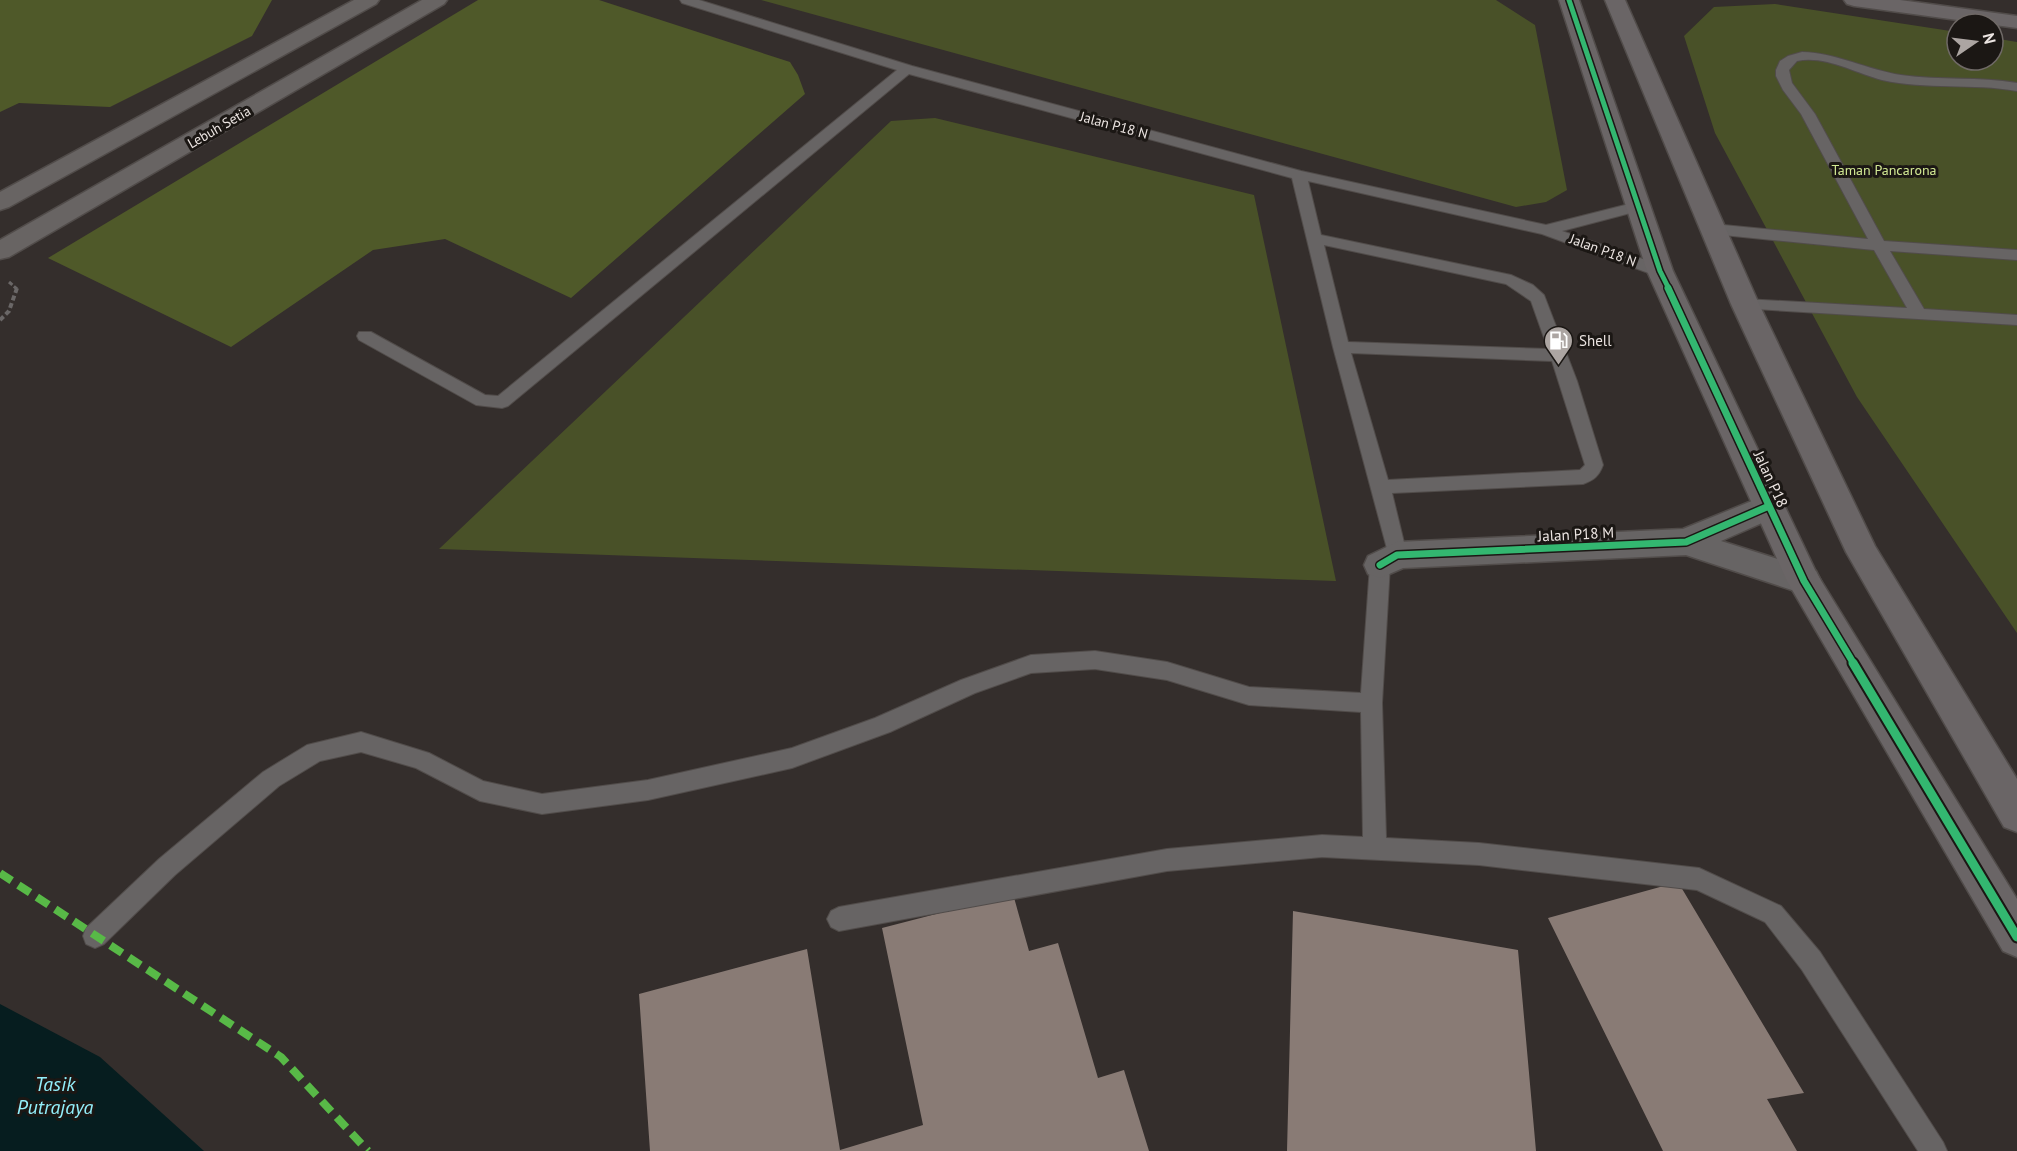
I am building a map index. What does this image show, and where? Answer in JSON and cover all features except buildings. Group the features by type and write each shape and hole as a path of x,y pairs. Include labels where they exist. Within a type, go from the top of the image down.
{"main road":[{"path":"0,202 369,0"},
{"name":"Lebuh Setia","path":"0,251 437,0"}],"street":[{"name":"Jalan P18","path":"1569,0 1660,271 1804,581 2017,937"},
{"path":"1615,0 1745,304 1862,552 2017,814"},
{"path":"1854,0 2017,22"},
{"name":"Jalan P18 M","path":"1389,560 1686,542 1769,506"},
{"name":"Jalan P18 M","path":"1686,542 1804,581"}],"lane":[{"name":"Jalan P18 N","path":"686,0 907,69 1299,175 1546,230 1660,271"},
{"path":"1919,314 1876,245 1804,106 1785,83 1782,73 1784,64 1791,59 1816,57 1894,78 1932,83 2017,87"},
{"path":"365,336 482,401 502,402 907,69"},
{"path":"1299,175 1341,347 1382,487 1389,560 1371,703 1375,849"},
{"name":"Jalan P18 N","path":"1546,230 1637,207"},
{"path":"1713,229 1876,245 2017,255"},
{"path":"1316,239 1510,280 1527,289 1538,299 1594,465 1591,472 1583,477 1382,487"},
{"path":"1745,304 2017,320"},
{"path":"1341,347 1558,355"},
{"path":"95,936 167,867 271,779 315,752 361,742 421,760 480,791 542,804 648,790 792,758 882,725 968,686 1031,664 1095,660 1167,671 1249,696 1371,703"},
{"path":"839,919 1167,860 1322,846 1479,854 1699,879 1773,915 1811,961 1934,1151"}],"path":[{"path":"0,320 9,311 17,288 9,282"}],"green space":[{"path":"0,0 272,0 252,36 110,107 19,103 0,112"},
{"path":"478,0 599,0 790,62 805,94 571,298 445,239 373,250 231,347 48,258"},
{"path":"761,0 1496,0 1535,25 1567,190 1546,202 1516,207"},
{"name":"Taman Pancarona","path":"1775,4 1945,30 1945,72 2005,72 2005,40 2017,42 2017,633 1857,397 1715,133 1684,36 1714,7"},
{"path":"935,118 1254,195 1336,581 439,549 891,121"}],"water":[{"name":"Tasik Putrajaya","path":"0,1004 100,1057 204,1151 0,1151"}],"marked path":[{"path":"0,873 281,1057 368,1151"}],"cycle path":[{"path":"1569,0 1660,271 1804,581 2017,937"},
{"path":"1380,565 1397,555 1686,542 1769,506"}],"place":[{"name":"Shell","path":"1558,366"}]}
